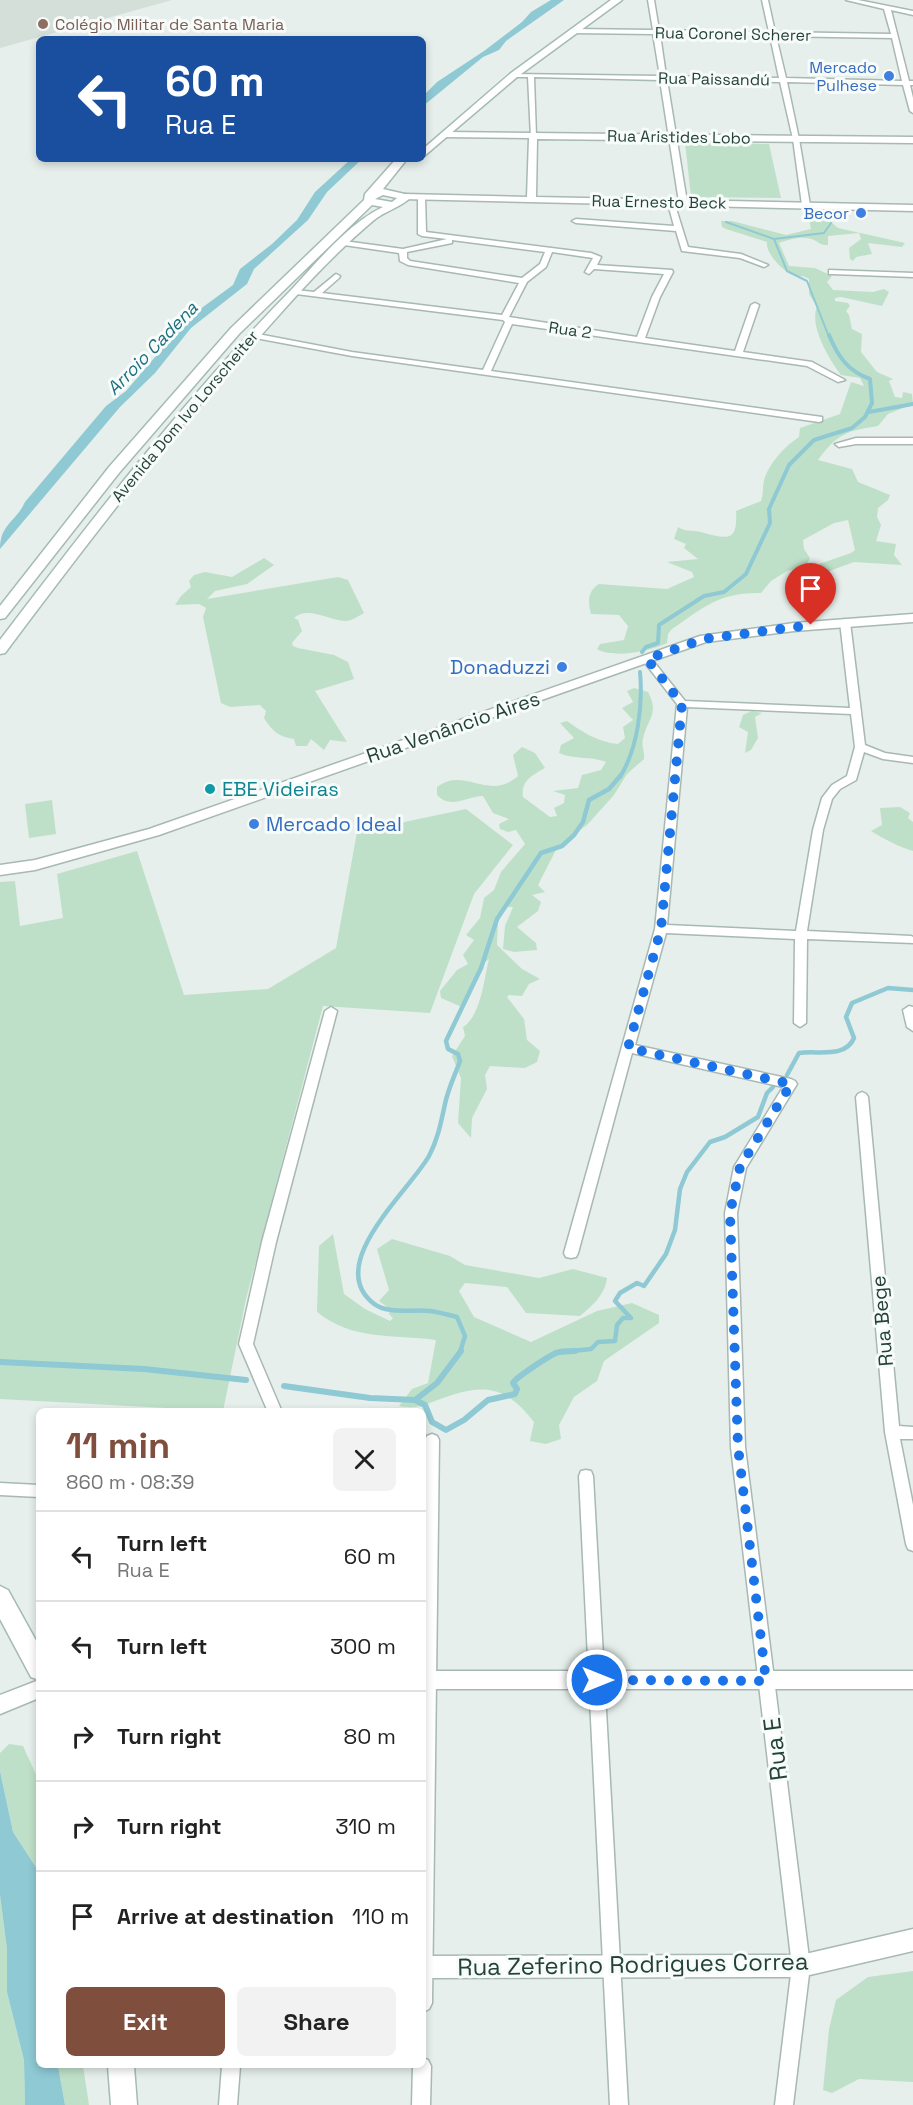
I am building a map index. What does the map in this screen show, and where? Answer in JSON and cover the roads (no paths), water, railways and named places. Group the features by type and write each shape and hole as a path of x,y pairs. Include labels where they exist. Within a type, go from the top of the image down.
{"main road":[{"path":"426,138 501,75 604,0"},
{"path":"426,152 514,75 617,0"},
{"name":"Avenida Dom Ivo Lorscheiter","path":"0,615 114,470 228,339 372,197 400,162"},
{"path":"372,197 404,196 402,180 416,162"},
{"name":"Avenida Dom Ivo Lorscheiter","path":"0,650 167,433 253,335 372,216 394,206 404,196"},
{"path":"372,197 394,206"},
{"path":"0,1598 36,1664"},
{"path":"121,2068 124,2105"}],"street":[{"path":"651,0 683,202"},
{"path":"765,0 796,138 806,205"},
{"path":"849,0 913,13"},
{"path":"886,8 909,83 913,111"},
{"name":"Rua Coronel Scherer","path":"572,31 893,36"},
{"name":"Rua Paissandú","path":"514,75 909,83"},
{"path":"531,76 531,200"},
{"name":"Rua Aristides Lobo","path":"446,135 913,140"},
{"name":"Rua Ernesto Beck","path":"404,196 913,208"},
{"path":"421,197 422,234 595,256 590,270 669,272 656,297 640,340"},
{"path":"670,202 685,249 741,256 764,265"},
{"path":"576,221 678,229"},
{"path":"345,243 403,251 453,239"},
{"path":"486,373 524,281 543,265 550,249"},
{"path":"403,251 403,259 408,263 524,281"},
{"path":"832,272 913,275"},
{"path":"316,294 336,276"},
{"name":"Rua 2","path":"296,292 809,364 842,380"},
{"path":"738,354 755,305"},
{"path":"253,335 352,354 819,419"},
{"path":"839,444 856,441 913,441"},
{"name":"Rua Venâncio Aires","path":"0,870 35,865 154,832 704,639 845,622 913,618"},
{"path":"800,1023 801,935 818,830 827,798 836,786 852,778 860,747 845,622"},
{"path":"571,1253 661,929 682,704 647,659"},
{"path":"682,704 856,711"},
{"path":"860,747 883,756 913,760"},
{"path":"661,929 911,940"},
{"path":"273,1408 246,1344 269,1242 331,1011"},
{"path":"909,1011 913,1027"},
{"name":"Rua E","path":"628,1048 791,1084 740,1167 730,1213 738,1447 801,1966 784,2105"},
{"name":"Rua Bege","path":"862,1097 892,1432 913,1544"},
{"path":"892,1432 913,1433"},
{"path":"432,1440 426,1681 913,1680"},
{"path":"586,1476 619,2105"},
{"path":"0,1489 36,1491"},
{"path":"0,1705 36,1690"},
{"name":"Rua Zeferino Rodrigues Correa","path":"426,1967 801,1966 913,1940"},
{"path":"228,2105 231,2068"},
{"path":"421,2105 422,2068"}],"water":[{"path":"551,0 564,0 506,41 499,50 483,57 426,104 426,93 437,82 484,51 522,22 531,12"},
{"name":"Arroio Cadena","path":"348,162 359,162 327,192 308,220 254,269 247,284 191,328 155,373 120,407 0,549 6,528 25,502 106,406 126,391 174,335 203,307 233,285 240,269 272,244 297,220 315,192"},
{"path":"0,1771 13,1832 36,1867 36,2068 58,2068 65,2105 25,2105 24,2060 7,1992 7,1949 0,1895"}],"waterway":[{"path":"726,222 774,239"},
{"path":"774,239 824,233 831,223"},
{"path":"774,239 787,271 807,281 829,337"},
{"path":"642,652 646,647 658,643 659,625 704,596 724,592 746,574 770,523 769,509 789,465 814,440 852,428 865,417 872,403 870,379 856,372 845,362 829,335"},
{"path":"869,412 913,404"},
{"path":"620,777 631,753 638,726 641,698 640,672"},
{"path":"460,1352 465,1336 457,1317 430,1311 393,1310 379,1307 361,1287 358,1268 364,1248 376,1228 429,1156 435,1143 448,1093 460,1061 458,1054 448,1049 446,1041 481,968 497,919 541,853 562,846 574,835 583,822 589,800 609,789 621,775"},
{"path":"787,1075 799,1053 837,1051 850,1045 854,1038 846,1017 852,1003 888,988 913,990"},
{"path":"572,1351 591,1349 598,1342 615,1341 617,1325 623,1318 631,1318 615,1301 620,1293 637,1283 644,1286 666,1254 675,1230 680,1189 687,1172 710,1142 725,1137 758,1117 767,1093 773,1087"},
{"path":"415,1400 437,1383 461,1351"},
{"path":"415,1400 425,1405 432,1422 446,1430 464,1420 488,1400 515,1394 517,1389 513,1383 515,1380 547,1358 558,1352 572,1351"},
{"path":"562,1352 572,1351"},
{"path":"0,1362 144,1369 246,1380"},
{"path":"284,1386 370,1398 415,1400"}],"place":[{"name":"Colégio Militar de Santa Maria","path":"43,24"},
{"name":"Mercado Pulhese","path":"889,76"},
{"name":"Becor","path":"861,213"},
{"name":"Donaduzzi","path":"562,667"},
{"name":"EBE Videiras","path":"210,789"},
{"name":"Mercado Ideal","path":"254,824"}]}
